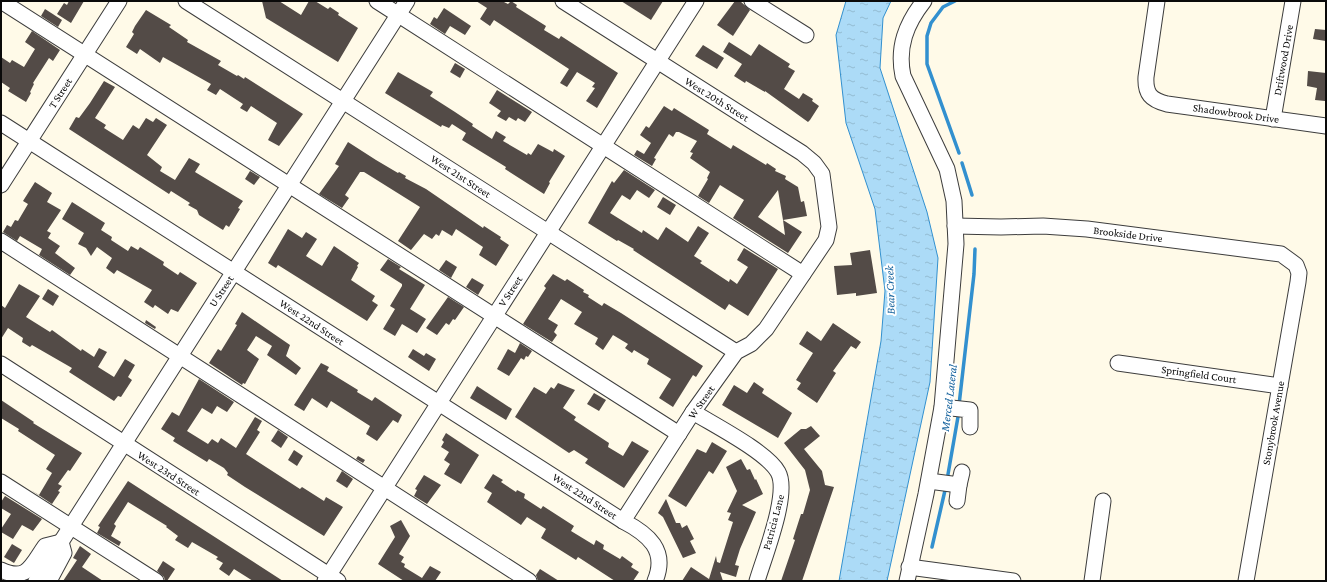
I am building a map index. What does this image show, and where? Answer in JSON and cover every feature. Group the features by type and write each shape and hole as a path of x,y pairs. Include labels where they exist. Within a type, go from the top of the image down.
{"street":[{"path":"1,1 679,434"},
{"name":"T Street","path":"1,185 119,1"},
{"name":"West 21st Street","path":"186,1 736,352"},
{"path":"377,1 803,274"},
{"name":"U Street","path":"36,581 407,1"},
{"name":"West 20th Street","path":"563,1 802,153 814,163 822,174 830,227"},
{"name":"V Street","path":"330,579 384,488 696,1"},
{"path":"752,1 806,35"},
{"path":"924,1 912,17 903,39 900,54 900,65 902,76 947,169 954,201 954,265 961,406 949,481 908,574 1013,581"},
{"name":"Shadowbrook Drive","path":"1157,1 1145,87 1148,95 1157,101 1167,104 1326,126"},
{"name":"Driftwood Drive","path":"1273,118 1293,1"},
{"name":"West 22nd Street","path":"1,123 623,521"},
{"name":"Brookside Drive","path":"955,226 1044,226 1086,229 1281,254 1296,265"},
{"name":"W Street","path":"623,521 693,412 736,352 750,344 766,329 826,240 830,227"},
{"path":"1,241 529,581"},
{"name":"Stonybrook Avenue","path":"1246,581 1298,282 1296,265"},
{"name":"Springfield Court","path":"1118,363 1280,386"},
{"name":"West 23rd Street","path":"1,364 330,579"},
{"path":"961,406 970,427"},
{"name":"Patricia Lane","path":"693,412 765,457 778,472 782,488 780,505 757,581"},
{"path":"949,481 957,501"},
{"path":"1,482 156,581"},
{"path":"1092,581 1104,501"},
{"path":"623,521 636,528 655,547 660,559 659,572 655,581"},
{"path":"1,570 11,576 18,577 25,575 44,546 61,542 64,553 49,581"}],"water":[{"name":"Bear Creek","path":"846,1 891,1 883,18 880,68 927,212 938,258 930,382 887,581 839,581 881,341 885,291 875,209 846,123 836,35"}],"building":[{"path":"69,1 84,1 71,23 57,14 64,3 67,5"},
{"path":"262,1 279,1 301,15 309,1 315,1 328,9 330,7 339,13 338,15 358,28 338,62 266,18"},
{"path":"476,1 502,1 508,4 511,1 517,5 516,7 546,26 544,30 559,39 561,36 618,73 597,108 586,101 595,88 592,87 595,83 577,72 567,87 560,83 569,69 494,20 490,26 480,19 487,8"},
{"path":"621,1 663,1 651,20"},
{"path":"735,1 740,1 750,10 733,36 717,25"},
{"path":"444,8 471,26 465,35 450,26 445,34 430,24 434,17 437,19"},
{"path":"45,9 62,20 58,27 41,16"},
{"path":"146,10 171,25 169,27 188,40 187,42 221,61 218,65 237,76 238,75 244,79 245,77 303,114 279,146 268,140 277,123 251,106 247,112 240,108 243,104 220,89 216,95 207,90 211,84 163,57 160,63 140,49 137,54 126,47 134,34 132,32 135,26"},
{"path":"1315,29 1326,30 1326,41 1313,39"},
{"path":"32,31 60,50 53,61 49,58 33,83 31,93 26,102 8,91 10,88 1,82 1,57 10,63 12,60 24,67 35,49 25,42"},
{"path":"729,42 751,56 759,44 790,64 788,67 795,71 784,89 799,99 803,93 813,99 812,101 819,106 810,120 808,122 765,91 746,81 745,83 734,76 742,64 723,52"},
{"path":"703,45 724,58 717,69 695,56"},
{"path":"455,63 465,69 460,78 450,72"},
{"path":"1308,71 1326,73 1325,101 1315,100 1317,88 1307,86"},
{"path":"398,72 433,92 430,96 473,124 472,126 492,139 496,131 506,137 503,141 527,155 528,153 531,155 538,144 553,152 554,149 565,156 549,182 550,183 544,194 505,169 506,167 462,140 466,133 452,124 449,128 442,125 441,127 385,93"},
{"path":"104,81 115,87 95,118 106,125 104,128 123,140 133,125 139,129 146,118 153,122 156,118 167,125 147,155 162,167 160,171 175,180 189,158 200,164 195,172 243,201 229,227 226,225 223,230 199,215 197,210 188,205 190,203 171,191 169,194 69,129 76,117 79,118 90,103"},
{"path":"497,90 532,112 525,122 518,118 516,121 509,117 506,121 497,116 501,111 489,103"},
{"path":"664,106 672,111 674,108 709,130 707,134 731,149 733,145 766,165 767,163 776,169 775,171 786,176 785,179 798,187 801,202 804,201 807,216 783,220 802,232 788,253 733,218 744,200 720,185 709,203 698,196 708,179 707,178 710,172 690,158 693,153 690,152 697,141 679,132 676,132 673,137 669,134 654,158 656,159 652,166 634,155 637,150 644,154 651,143 640,135 646,126 649,128","holes":["778,190 785,235 758,217"]},
{"path":"348,142 398,173 399,172 406,176 405,178 426,189 483,228 484,226 501,237 500,239 509,245 496,266 479,255 483,247 456,229 452,236 442,230 439,236 436,234 432,239 424,234 411,250 398,241 420,207 364,172 360,172 345,195 349,198 342,208 319,194 339,166 335,164"},
{"path":"624,170 655,190 649,198 637,190 630,200 622,195 610,213 642,233 643,230 658,240 666,227 688,242 698,226 709,233 694,256 702,261 700,263 729,282 730,279 737,284 748,267 737,260 744,248 778,269 748,316 729,304 725,310 633,250 634,249 618,240 617,241 588,223 612,181 614,183"},
{"path":"250,171 260,177 254,185 245,179"},
{"path":"35,182 52,193 47,202 61,210 47,231 51,233 48,238 60,246 55,253 75,268 70,275 39,255 42,249 20,236 17,241 3,232 7,225 11,227 15,220 18,221 28,204 23,201"},
{"path":"663,197 676,205 670,215 657,207"},
{"path":"72,202 105,223 101,230 112,237 111,240 128,251 131,246 138,250 140,247 164,262 163,265 178,275 180,272 197,283 178,312 171,309 168,314 155,305 153,308 144,302 152,290 117,270 114,274 106,268 112,258 97,247 91,256 86,248 78,244 84,233 62,219"},
{"path":"288,229 302,238 306,232 317,239 306,256 322,266 334,246 359,263 351,280 375,296 372,301 378,305 367,321 278,265 276,268 268,263"},
{"path":"870,250 877,293 856,296 856,293 837,295 834,266 852,265 850,253"},
{"path":"388,259 401,267 399,269 425,285 410,309 426,319 417,333 402,324 395,336 383,329 395,309 390,306 402,286 402,284 380,270"},
{"path":"446,260 457,267 451,278 439,270"},
{"path":"553,274 565,281 567,279 584,290 583,292 589,295 588,297 602,306 604,303 621,313 703,366 696,377 693,375 673,407 659,398 671,379 647,364 649,359 634,350 632,353 625,348 628,344 613,335 603,350 595,344 598,338 574,324 582,312 561,299 548,319 558,325 554,332 557,335 552,342 523,324 546,288 544,286"},
{"path":"472,278 484,285 478,295 466,287"},
{"path":"19,284 40,296 26,317 50,332 52,330 81,351 82,349 94,357 99,348 107,352 98,367 114,377 125,359 135,365 128,377 132,380 121,397 118,396 114,401 69,372 72,368 32,345 30,347 22,342 23,338 8,328 1,339 1,305 5,308"},
{"path":"48,289 59,296 53,306 42,299"},
{"path":"448,297 464,307 455,320 453,319 449,325 446,323 437,335 426,328"},
{"path":"242,312 290,345 286,356 301,368 296,375 267,355 272,346 256,336 247,350 259,359 245,384 243,383 242,385 209,363 218,349 221,351 237,325 235,324"},
{"path":"146,320 156,327 155,329 145,323"},
{"path":"833,323 861,342 856,349 851,346 833,371 836,373 817,403 797,389 801,383 796,380 813,353 799,344 807,331 821,341"},
{"path":"520,343 532,351 524,360 521,358 509,376 497,369 508,349 515,353"},
{"path":"413,349 424,356 426,353 436,359 429,371 408,357"},
{"path":"321,363 329,367 327,371 358,390 357,392 372,401 375,397 402,415 398,423 393,420 377,441 366,434 370,426 331,401 327,408 312,398 304,411 294,405"},
{"path":"199,379 234,402 227,412 217,406 212,414 202,408 187,431 208,444 212,439 218,443 221,438 236,448 255,417 262,421 257,430 260,432 246,454 300,489 302,487 324,501 326,497 343,507 324,536 227,475 228,473 224,468 209,459 207,462 173,441 175,438 161,429 172,412 179,416"},
{"path":"754,382 764,389 762,393 792,413 778,438 722,405 734,385 747,393"},
{"path":"558,383 575,390 563,408 576,417 574,420 609,443 608,447 623,456 632,441 649,451 624,488 585,463 588,459 574,450 569,453 515,417 534,387 546,394 551,387 554,389"},
{"path":"477,386 512,409 506,420 470,398"},
{"path":"594,393 606,400 599,411 587,404"},
{"path":"1,400 34,422 33,423 82,453 70,471 68,470 58,484 62,486 52,504 31,490 39,495 52,473 46,469 55,455 1,418"},
{"path":"811,426 820,436 804,449 822,471 825,485 834,487 802,581 781,581 795,540 793,539 801,514 803,514 810,490 805,470 784,443 801,429 806,429"},
{"path":"278,430 288,437 281,448 271,441"},
{"path":"446,433 479,455 461,484 444,474 450,464 444,460 449,452 441,447 444,442 442,440"},
{"path":"712,442 727,451 713,474 709,471 686,507 668,496 697,449 706,453"},
{"path":"294,450 303,456 297,466 288,460"},
{"path":"358,456 365,460 363,463 356,459"},
{"path":"741,459 747,470 750,469 763,494 742,505 756,512 740,549 735,565 739,566 736,577 720,572 723,581 682,581 691,567 709,579 716,556 717,562 720,563 733,522 728,520 731,513 727,512 737,491 726,467"},
{"path":"342,471 353,479 347,488 336,481"},
{"path":"493,474 503,480 501,482 516,492 517,490 525,494 524,498 541,509 543,506 574,526 571,531 594,545 596,540 604,545 603,549 620,559 622,556 633,564 631,567 639,572 633,581 615,581 578,557 576,560 541,538 546,529 527,517 521,525 487,502 492,493 484,488"},
{"path":"424,475 441,485 427,504 414,496 417,490 415,489"},
{"path":"128,481 283,581 253,581 234,569 229,576 219,569 223,563 216,559 218,557 192,542 188,548 175,540 178,536 166,527 167,526 128,502 114,524 116,526 111,536 121,542 119,546 97,533 100,527 98,526"},
{"path":"5,496 42,519 33,531 22,525 13,539 1,532 1,529 11,514 1,508 1,502"},
{"path":"666,499 676,523 680,523 682,528 687,525 694,539 690,541 696,553 683,558 663,517 658,513"},
{"path":"401,520 410,536 399,554 404,557 401,562 405,564 404,567 422,578 430,566 441,572 435,581 404,581 378,564 395,537 390,526"},
{"path":"12,544 22,550 14,563 4,557"},
{"path":"80,546 91,554 82,567 103,581 63,581 77,560 73,558"},
{"path":"163,561 175,569 167,581 165,581 164,577 157,571"},
{"path":"540,569 559,581 538,581 536,575"}],"waterway":[{"name":"Merced Lateral","path":"955,1 943,7 931,23 927,36 927,64 959,153"},
{"name":"Merced Lateral","path":"962,163 972,195"},
{"name":"Merced Lateral","path":"959,405 974,274 975,249"},
{"name":"Merced Lateral","path":"947,480 959,411"},
{"name":"Merced Lateral","path":"932,547 946,486"}]}
